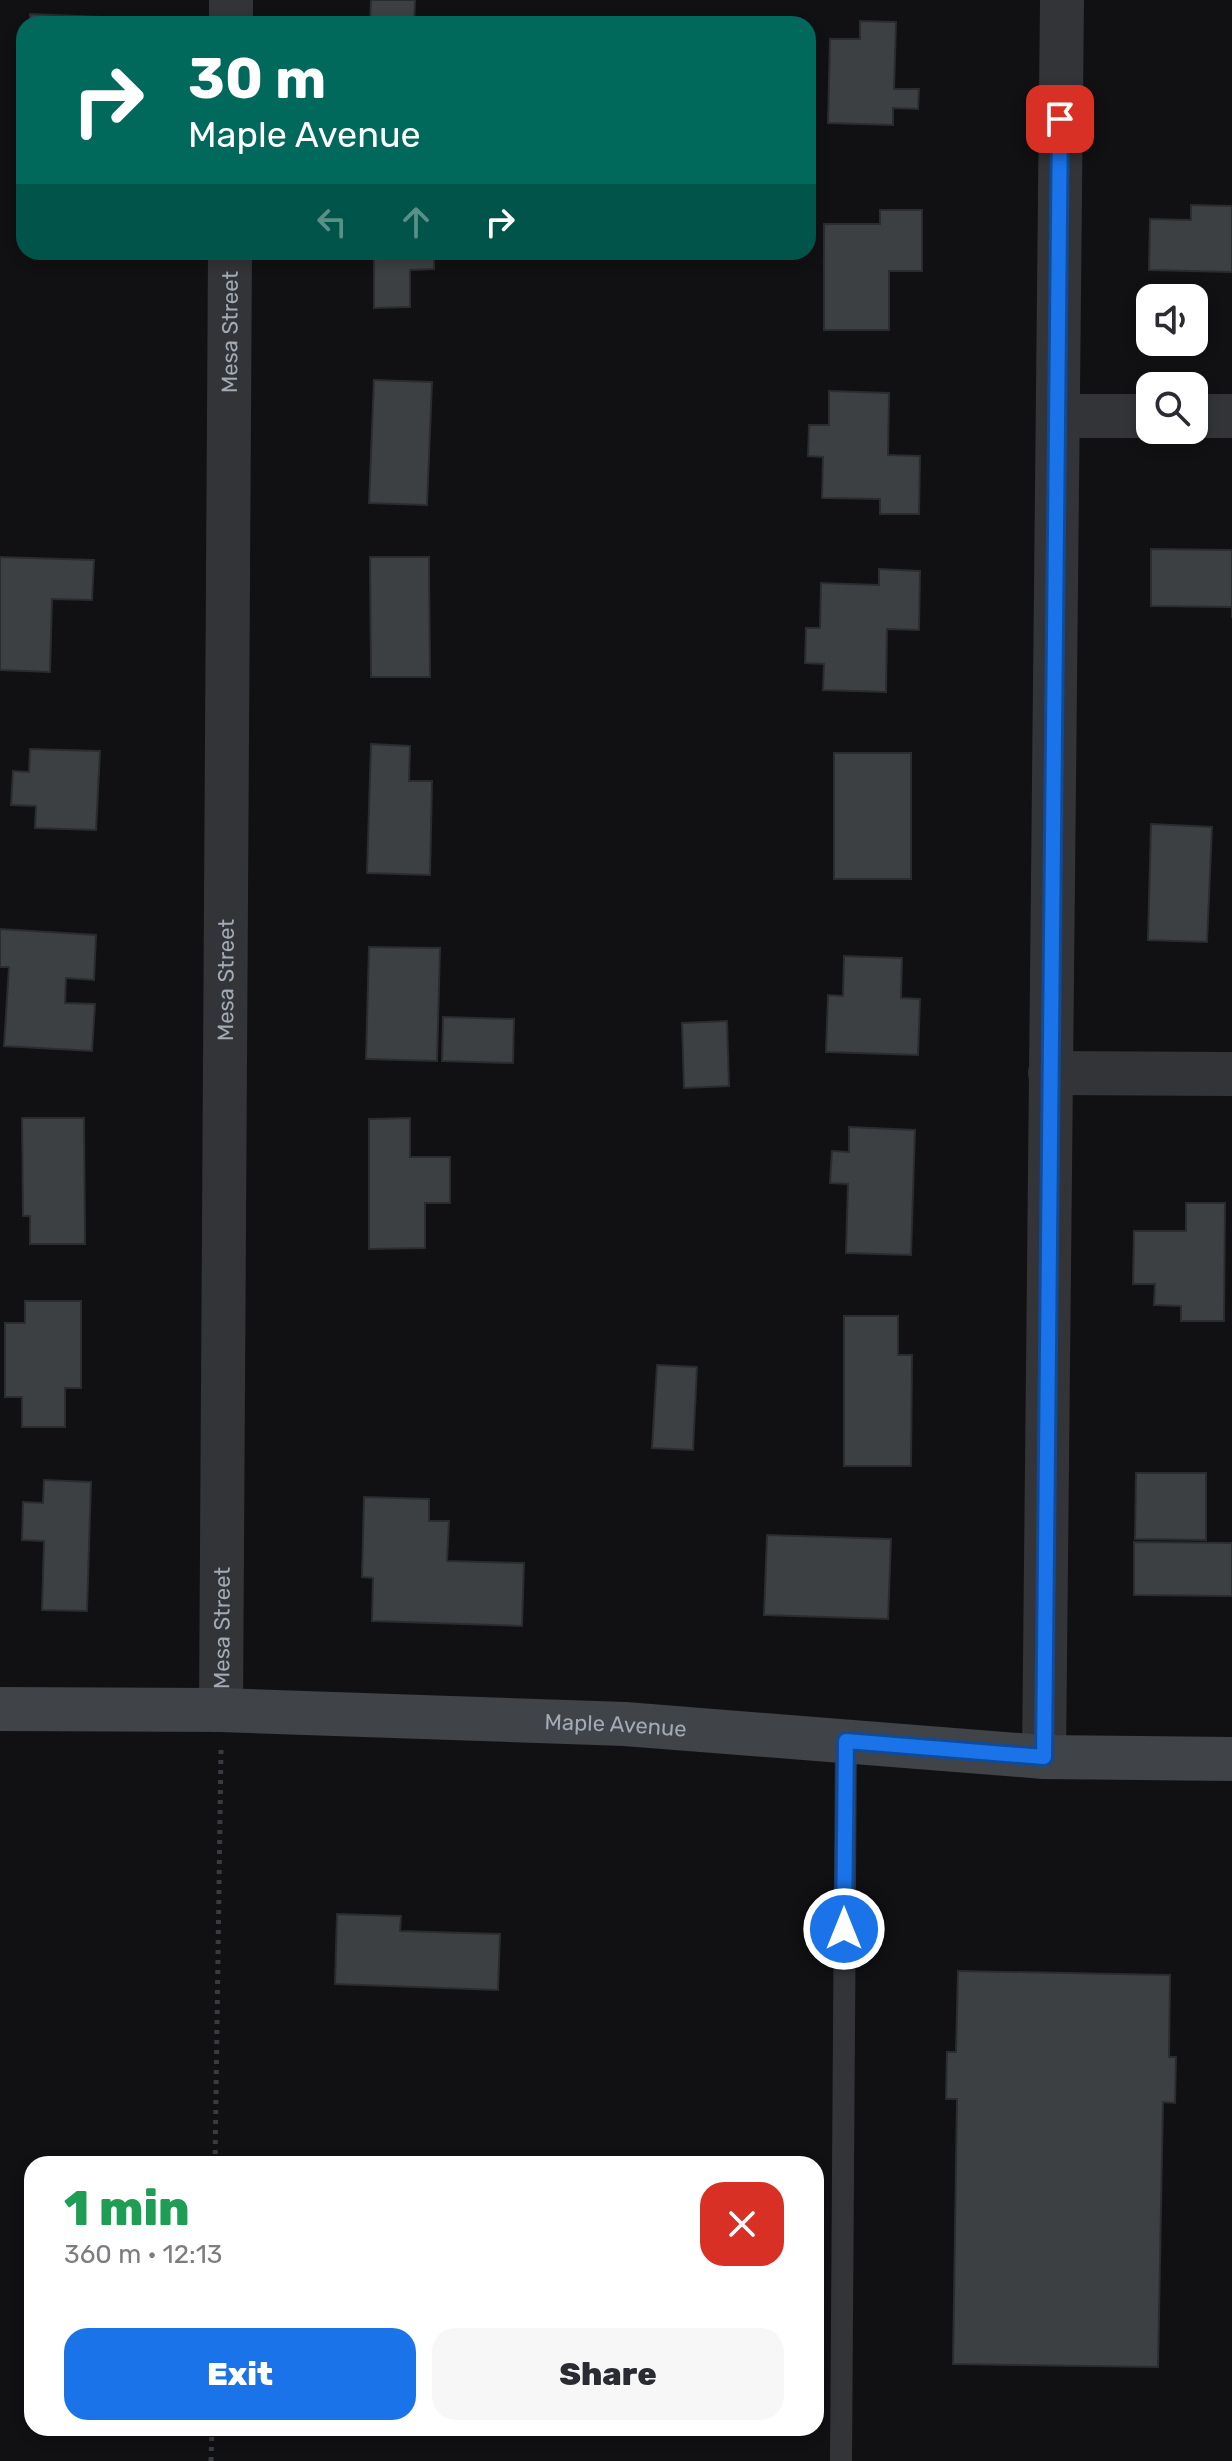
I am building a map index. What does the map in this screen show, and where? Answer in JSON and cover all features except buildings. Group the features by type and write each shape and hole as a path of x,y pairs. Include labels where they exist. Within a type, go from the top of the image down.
{"street":[{"path":"1044,1757 1062,0"},
{"name":"Mesa Street","path":"221,1710 230,260"},
{"path":"1058,416 1136,416"},
{"path":"1208,416 1232,416"},
{"path":"1050,1073 1232,1074"},
{"name":"Maple Avenue","path":"0,1709 221,1710 625,1724 1044,1757 1232,1759"}],"lane":[{"path":"841,2461 846,1741"}],"path":[{"path":"215,2156 221,1710"},
{"path":"211,2461 212,2436"}],"route":[{"path":"844,1929 846,1741 1044,1757 1060,119"}]}
